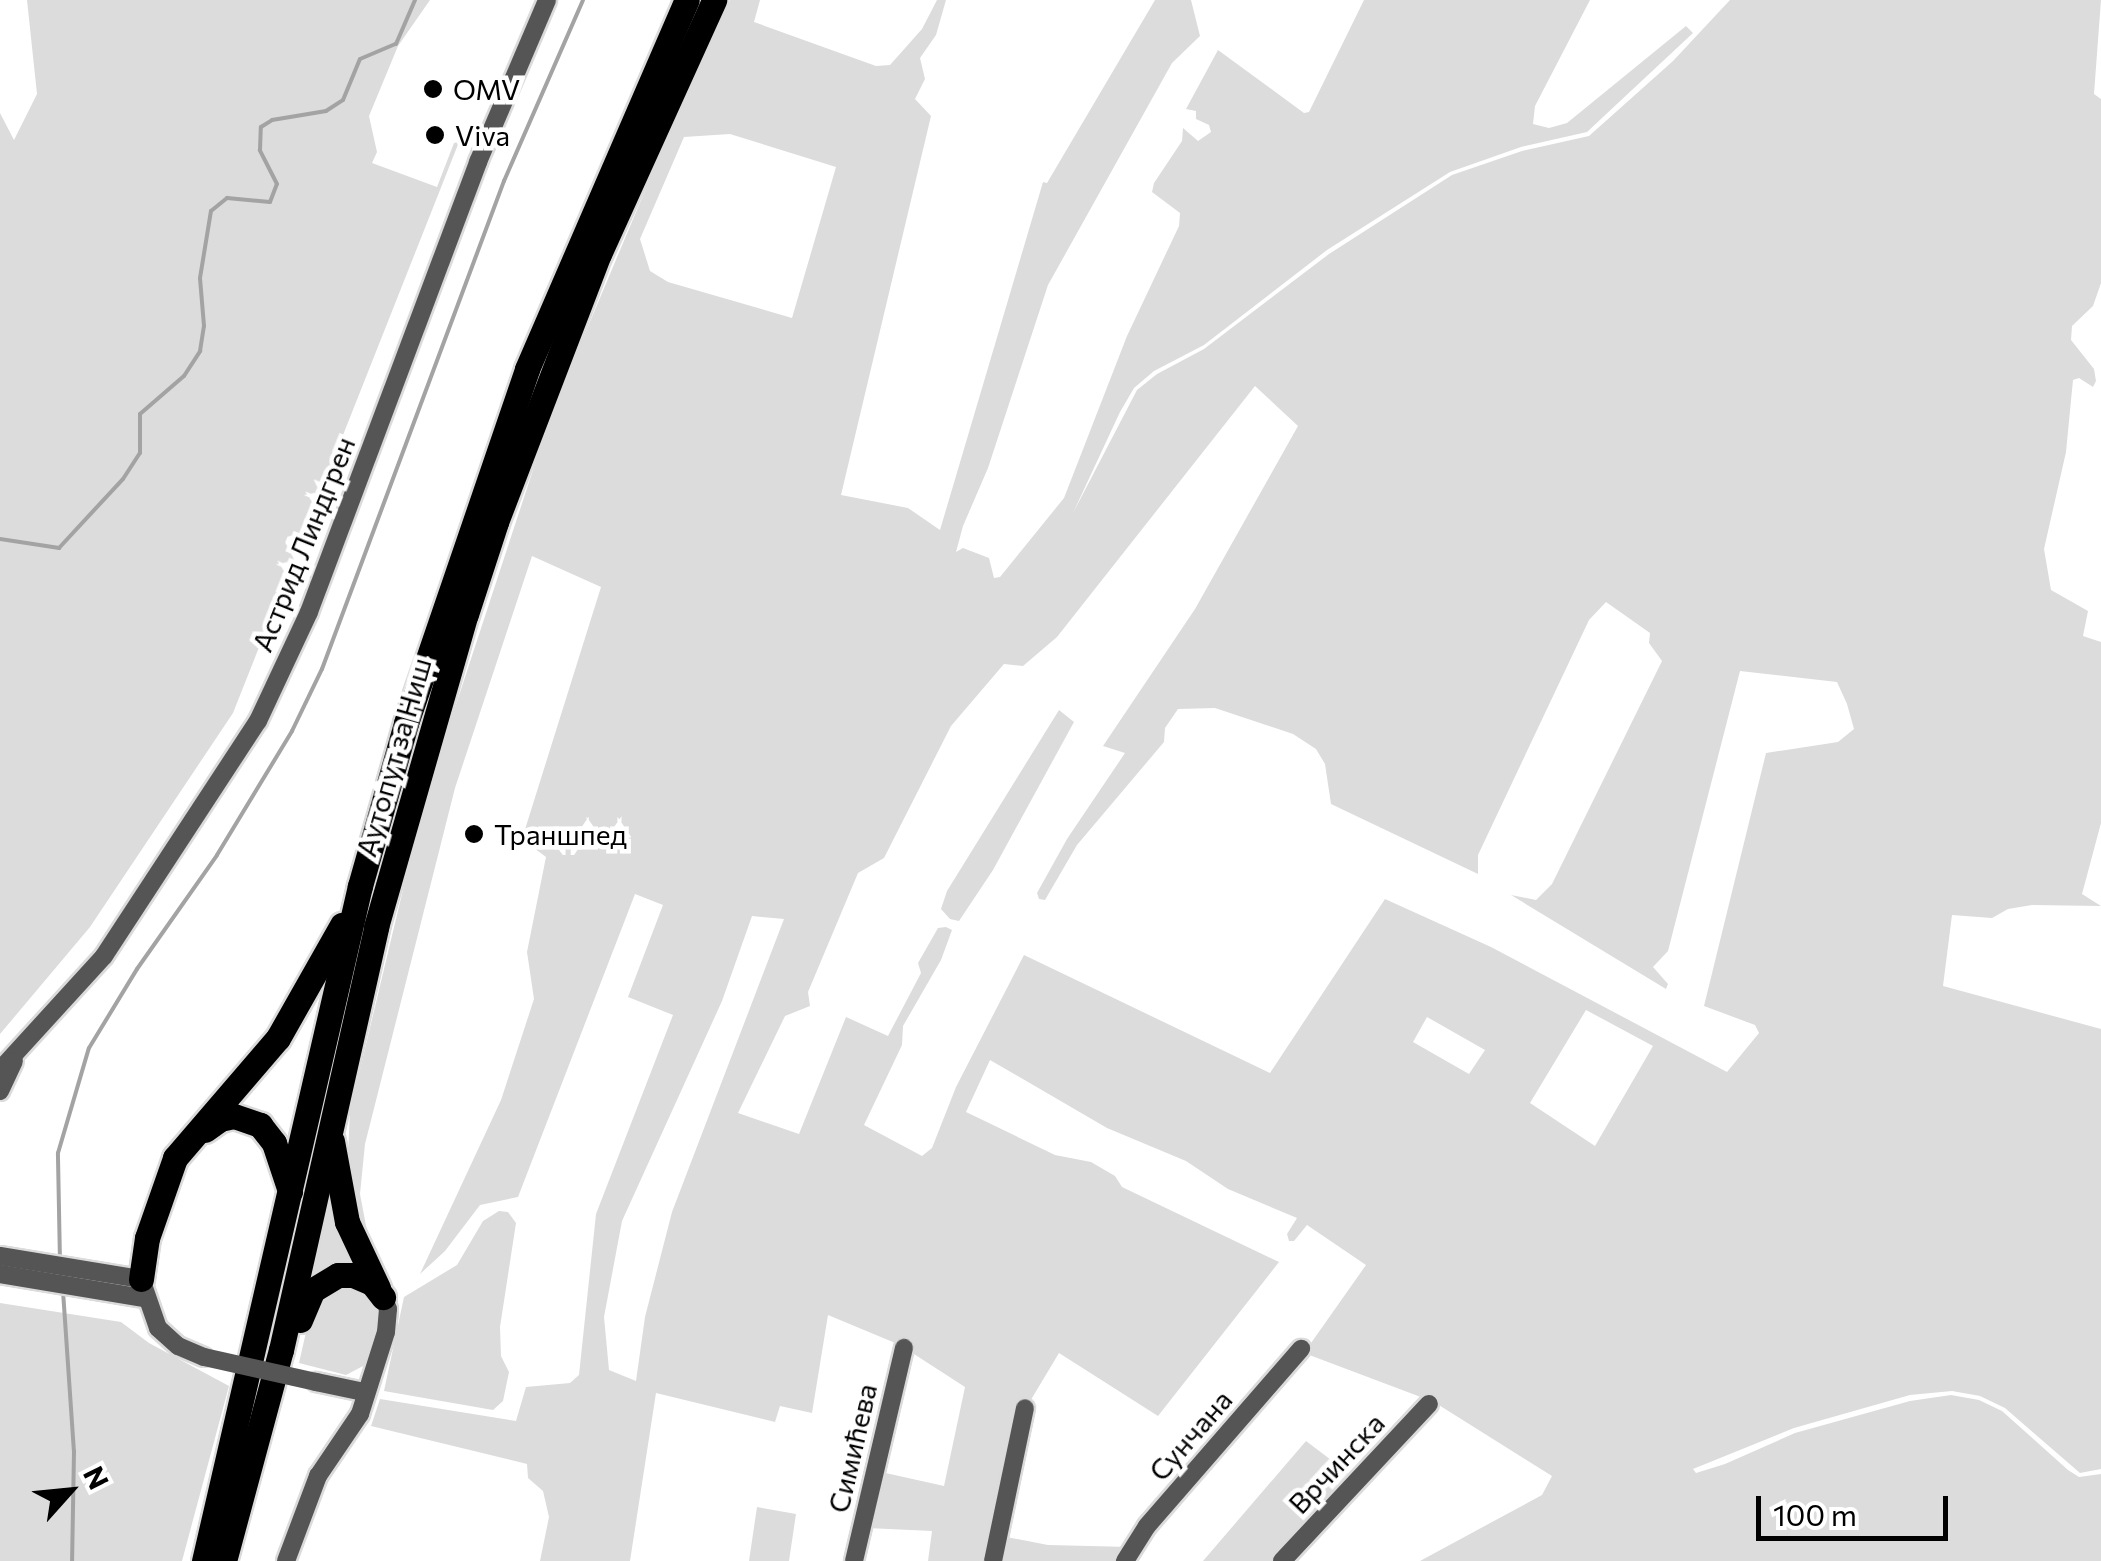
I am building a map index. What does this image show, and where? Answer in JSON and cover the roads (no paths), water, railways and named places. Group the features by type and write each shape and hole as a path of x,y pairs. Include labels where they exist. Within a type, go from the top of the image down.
{"highway":[{"name":"Аутопут за Ниш","path":"204,1561 360,886 448,590 527,369 687,0"},
{"name":"Аутопут за Ниш","path":"224,1561 281,1350 401,832 496,522 606,236 714,0"},
{"path":"142,1283 147,1238 175,1158 278,1038 360,886"},
{"path":"142,1283 190,1150 220,1119 244,1117 265,1130 274,1144 291,1194"},
{"path":"330,1127 348,1222 383,1297"},
{"path":"247,1474 272,1422 314,1290 338,1276 353,1275 372,1283 383,1297"}],"street":[{"name":"Астрид Линдгрен","path":"0,1070 104,956 258,721 309,612 478,162 547,0"},
{"name":"Астрид Линдгрен","path":"0,1090 16,1056"},
{"path":"0,1256 24,1269 111,1284 142,1283 167,1338 204,1357 364,1392"},
{"path":"0,1274 24,1269"},
{"path":"286,1561 310,1494 353,1428 386,1332 388,1309 383,1297"},
{"name":"Симићева","path":"854,1561 904,1348"},
{"name":"Сунчана","path":"1125,1561 1147,1526 1301,1349"},
{"name":"Врчинска","path":"1282,1561 1430,1404"},
{"path":"993,1561 1026,1408"}],"waterway":[{"path":"0,539 59,548 123,479 140,453 140,414 184,376 200,351 204,326 200,278 211,211 227,198 270,202 277,184 260,150 261,127 272,120 326,111 343,100 360,59 396,44 415,0"},
{"path":"60,1262 58,1153 89,1048 137,969 217,855 292,731 322,669 504,181 583,0"},
{"path":"63,1291 74,1451 72,1561"}],"place":[{"name":"OMV","path":"433,89"},
{"name":"Viva","path":"435,135"},
{"name":"Траншпед","path":"474,834"}]}
